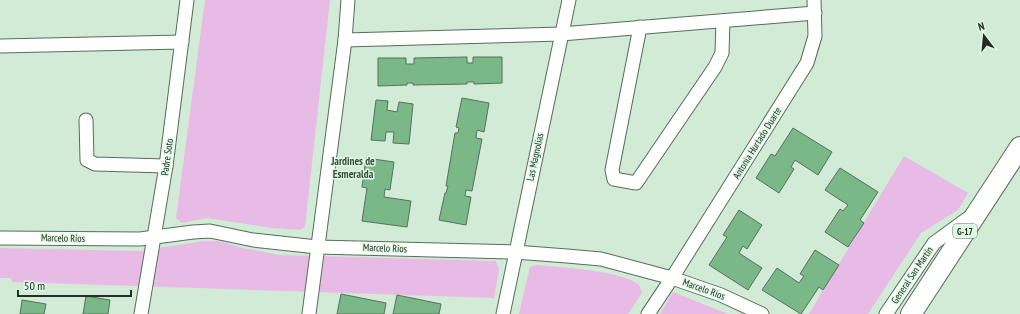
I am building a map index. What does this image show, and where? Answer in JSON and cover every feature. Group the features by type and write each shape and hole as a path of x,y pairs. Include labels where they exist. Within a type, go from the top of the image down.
{"main road":[{"name":"General San Martín","path":"911,314 1020,147"}],"street":[{"name":"Padre Soto","path":"141,314 166,166 187,0"},
{"path":"310,314 317,247 345,40 348,0"},
{"name":"Las Magnolias","path":"503,314 568,0"},
{"name":"Antonia Hurtado Duarte","path":"648,314 807,63 815,36 814,0"},
{"path":"345,40 561,34 815,13"},
{"path":"640,28 612,170 614,179 636,183 715,67 722,52 723,21"},
{"path":"0,46 182,42"},
{"path":"86,120 87,160 95,164 166,166"},
{"name":"General San Martín","path":"886,314 934,243 979,210"},
{"name":"Marcelo Ríos","path":"0,238 140,239 210,231 253,240 317,247 515,252 601,259 672,278 721,294 762,314"}],"shaded area":[{"path":"205,0 330,0 305,227 300,230 272,228 207,218 182,223 176,218"},
{"path":"904,156 968,193 958,210 921,233 868,314 809,314"},
{"path":"203,241 219,241 243,248 280,255 496,261 499,269 494,298 12,282 11,278 0,278 0,248 141,251"},
{"path":"537,265 591,270 620,276 639,285 642,293 628,314 519,314 530,267"},
{"path":"673,292 728,314 660,314"}],"building":[{"path":"467,57 467,63 473,63 473,57 502,57 502,83 474,84 474,82 467,82 467,84 413,85 413,83 407,83 407,85 378,86 378,58 406,58 406,64 414,64 414,58"},
{"path":"462,98 489,103 484,132 477,130 476,138 482,139 472,191 466,190 465,196 471,197 466,225 439,220 448,186 446,186 455,133 458,133 459,128 456,127"},
{"path":"376,100 388,101 387,110 397,112 399,102 413,104 409,144 393,143 394,132 386,132 385,141 371,140"},
{"path":"793,128 832,152 818,175 795,160 791,167 794,169 779,193 756,178 771,154 775,156"},
{"path":"366,158 394,162 390,190 385,189 384,197 411,201 407,227 362,221 367,188 362,187"},
{"path":"840,168 878,192 860,220 864,223 848,247 825,232 840,209 843,211 848,205 825,190"},
{"path":"739,210 762,225 747,249 743,246 739,253 762,268 748,290 709,265 727,237 723,235"},
{"path":"815,250 839,265 823,290 819,287 801,314 762,290 777,268 799,283 804,276 800,274"},
{"path":"341,294 386,303 384,314 337,314"},
{"path":"397,295 441,304 439,314 393,314"},
{"path":"86,296 110,300 108,314 83,314"},
{"path":"22,300 46,304 44,314 20,314"}],"district":[{"name":"Jardines de Esmeralda","path":"353,167"}]}
